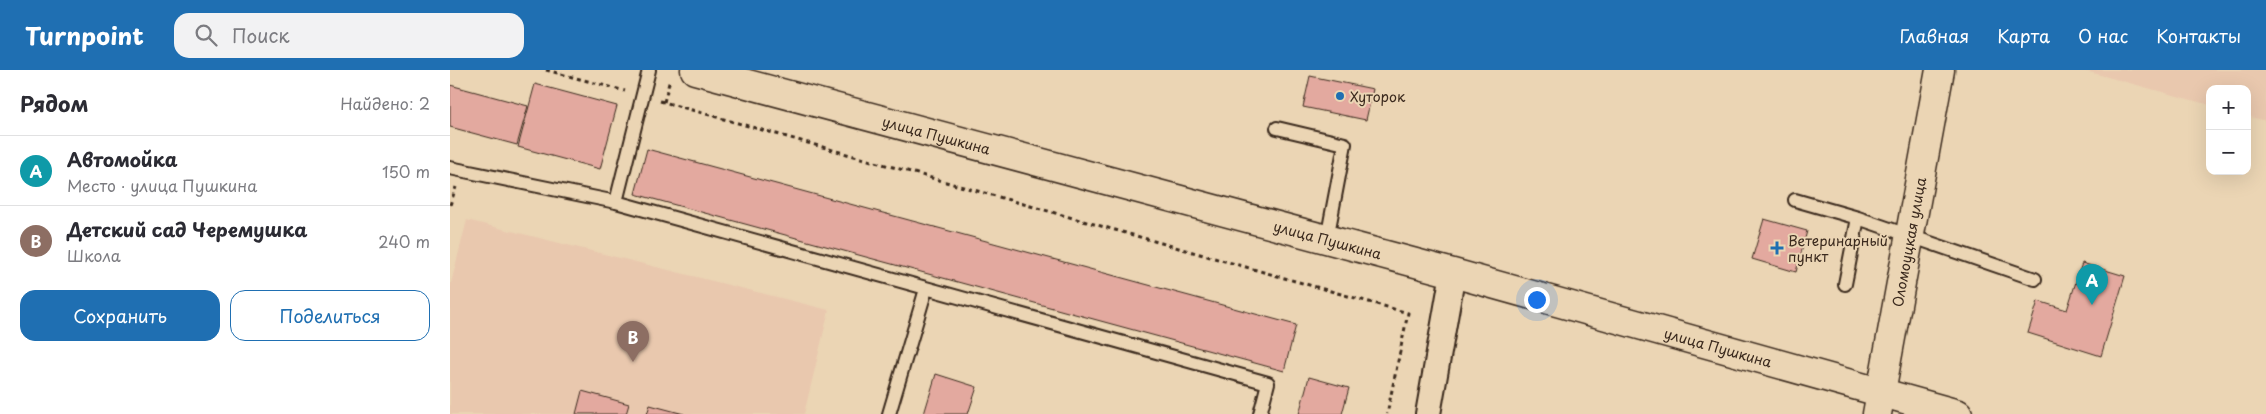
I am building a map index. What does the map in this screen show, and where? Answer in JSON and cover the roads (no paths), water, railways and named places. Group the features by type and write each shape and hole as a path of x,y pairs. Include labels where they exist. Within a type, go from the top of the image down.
{"street":[{"name":"Оломоуцкая улица","path":"1880,404 1940,70"},
{"name":"улица Пушкина","path":"683,73 1453,273 1880,404 1958,414"},
{"path":"1428,414 1453,273"}],"lane":[{"path":"616,202 650,70"},
{"path":"1277,128 1344,144 1327,239"},
{"path":"450,168 616,202 1268,384 1260,414"},
{"path":"1796,200 1911,235 2035,279"},
{"path":"1846,284 1858,218"},
{"path":"889,414 926,289"}],"place":[{"name":"Хуторок","path":"1340,96"},
{"name":"Ветеринарный пункт","path":"1777,248"},
{"name":"Автомойка","path":"2092,305"},
{"name":"Детский сад Черемушка","path":"633,362"}]}
